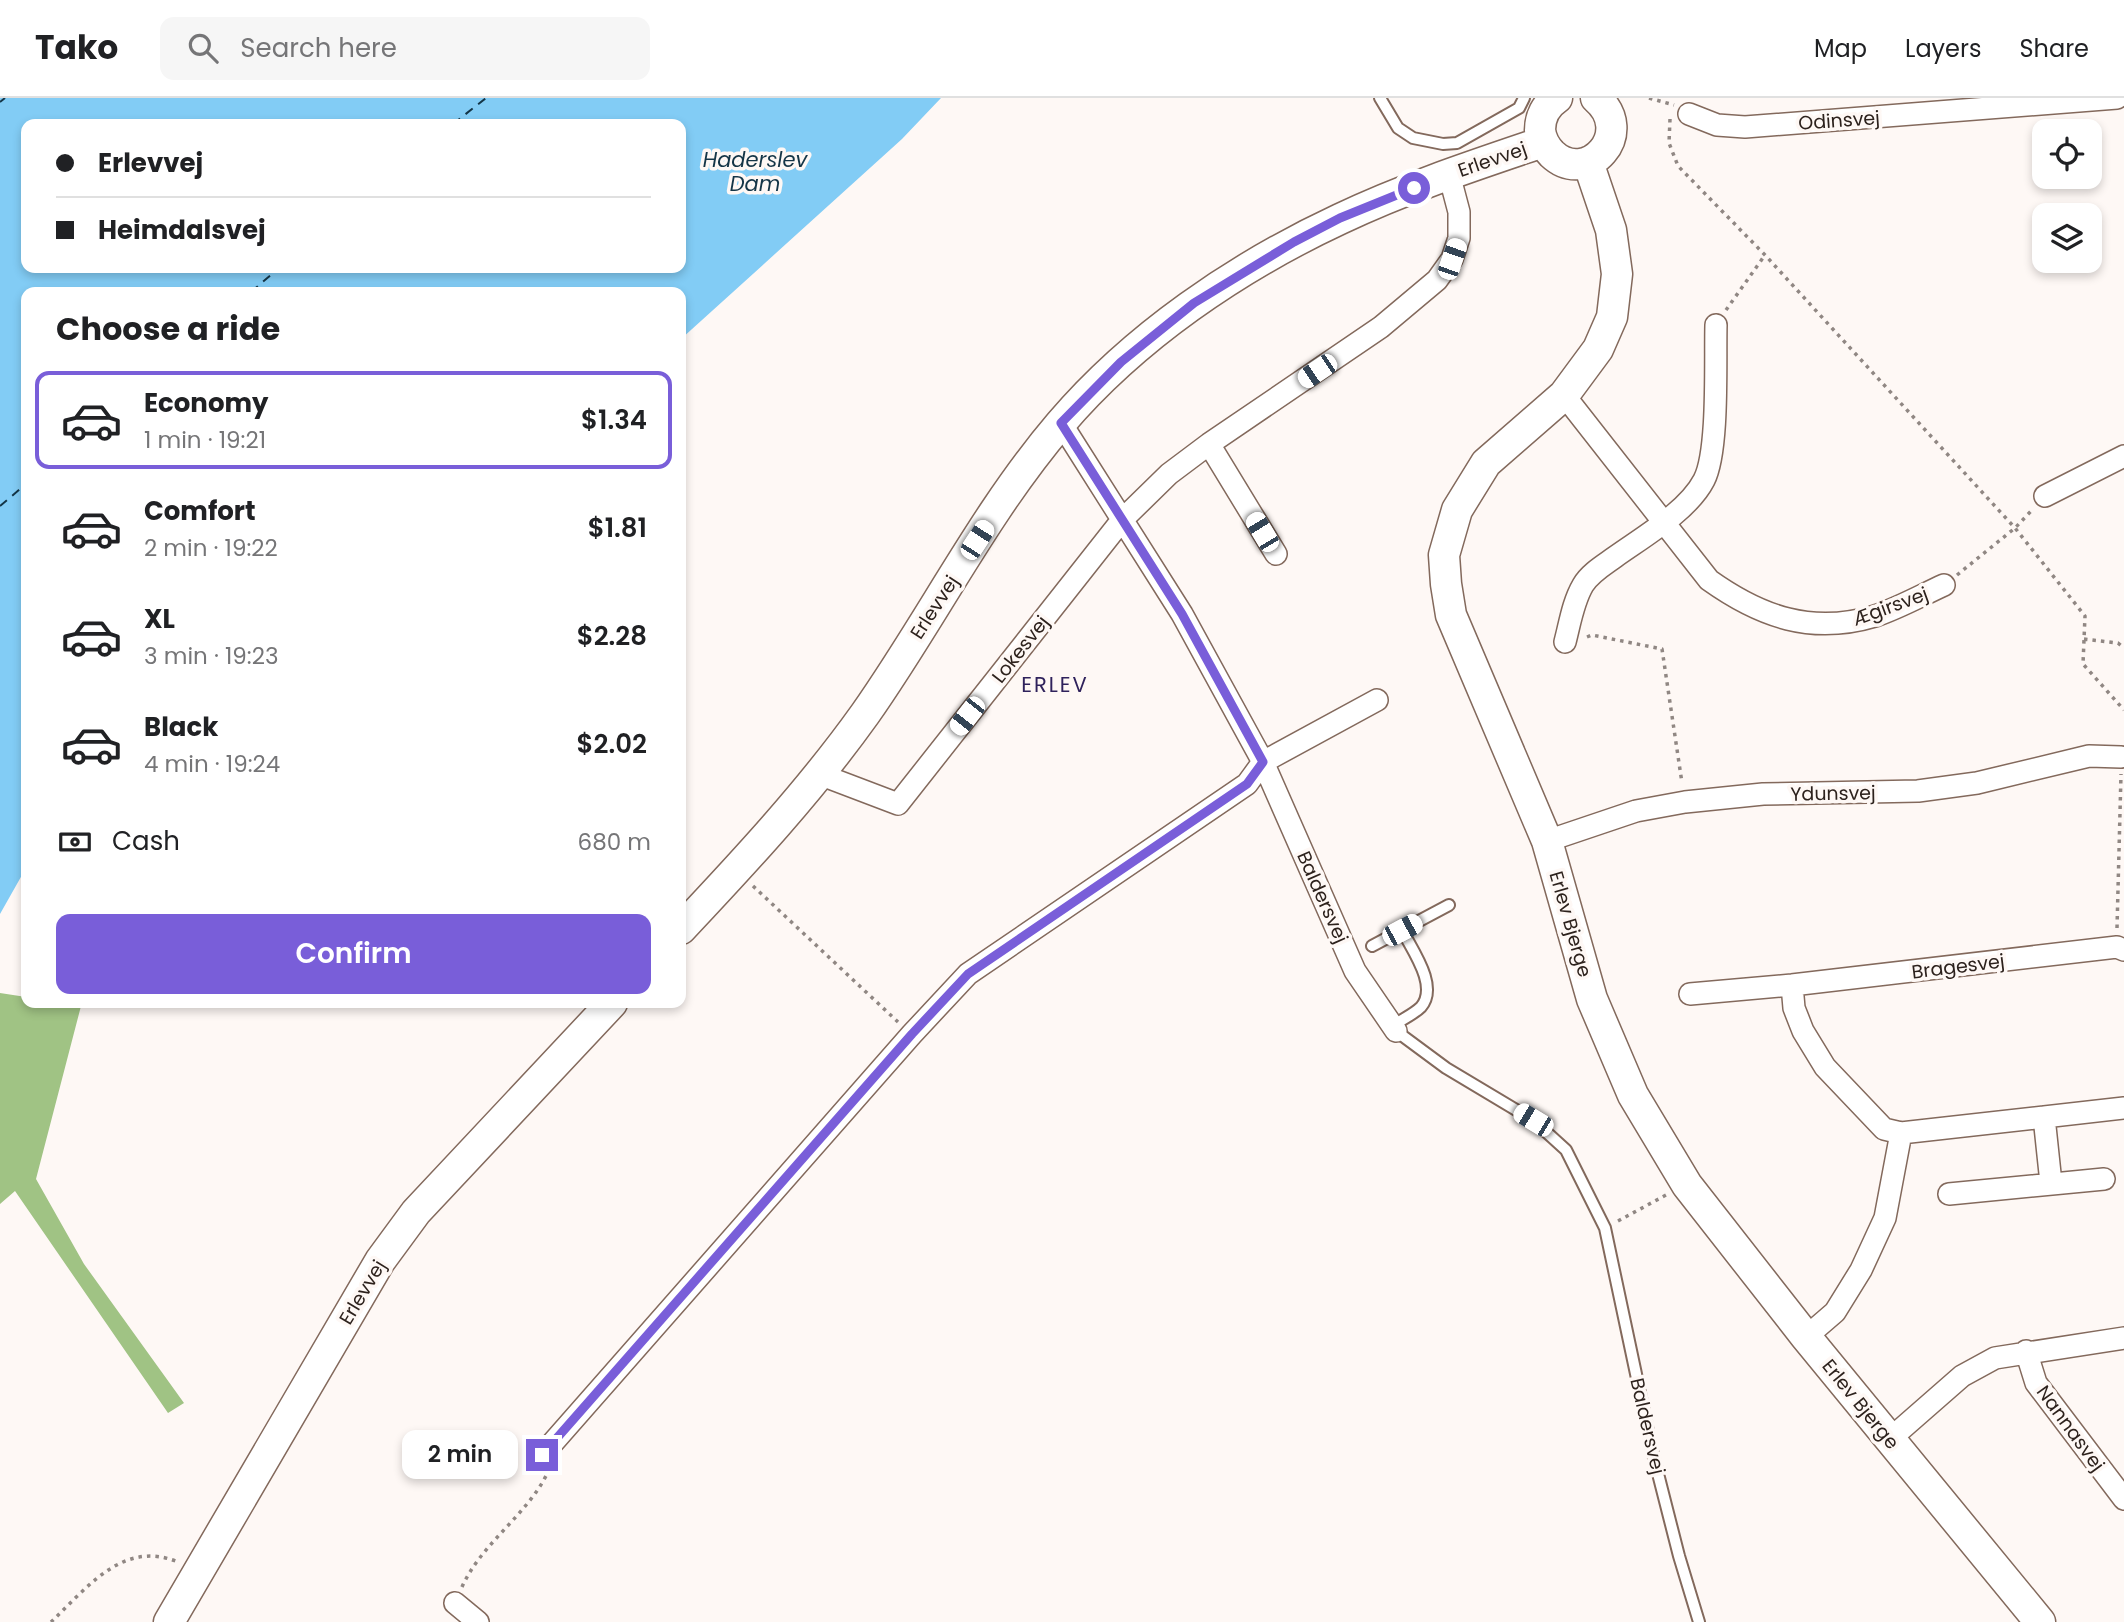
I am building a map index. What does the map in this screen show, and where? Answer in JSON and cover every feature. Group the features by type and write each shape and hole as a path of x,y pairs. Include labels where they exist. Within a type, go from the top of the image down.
{"street":[{"path":"1557,98 1545,111 1541,121 1543,142 1549,151 1567,163 1588,162 1598,157 1606,148 1612,126 1603,100"},
{"name":"Odinsvej","path":"1689,114 1717,125 1745,127 2117,98"},
{"name":"Erlevvej","path":"686,924 736,871 819,774 866,713 1012,485 1061,423 1121,362 1205,296 1271,255 1340,218 1449,174 1543,142"},
{"name":"Erlev Bjerge","path":"1588,162 1611,230 1617,274 1612,317 1598,349 1564,394 1486,463 1457,510 1444,555 1451,615 1547,841 1592,999 1633,1095 1687,1185 1806,1337 2040,1622"},
{"name":"Lokesvej","path":"819,774 898,804 1122,520 1169,474 1381,327 1437,280 1452,259 1460,238 1460,212 1449,174"},
{"path":"1565,642 1575,603 1584,583 1598,569 1663,523 1693,497 1705,480 1712,456 1716,325"},
{"name":"Ægirsvej","path":"1564,394 1709,580 1738,600 1774,616 1810,623 1839,624 1877,615 1944,585"},
{"name":"Baldersvej","path":"1061,423 1182,614 1263,762 1356,971 1395,1028"},
{"path":"1209,444 1276,554"},
{"path":"2045,496 2124,456"},
{"path":"542,1455 912,1034 968,974 1247,784 1263,762 1377,700"},
{"name":"Ydunsvej","path":"1547,841 1636,811 1685,802 1763,794 1918,791 1978,783 2089,755 2121,757"},
{"name":"Bragesvej","path":"1690,994 2120,948"},
{"path":"1792,985 1794,1008 1802,1031 1825,1067 1884,1129 1900,1133 2124,1108"},
{"name":"Erlevvej","path":"169,1622 380,1261 416,1212 607,1008"},
{"path":"2044,1117 2051,1183"},
{"path":"1806,1337 1835,1312 1861,1270 1885,1217 1900,1133"},
{"path":"1950,1194 2104,1179"},
{"path":"1890,1440 1962,1376 1995,1358 2124,1338"},
{"name":"Nannasvej","path":"2026,1352 2036,1383 2124,1499"},
{"path":"455,1603 478,1622"}],"lane":[{"path":"1380,98 1398,128 1413,138 1443,144 1457,143 1468,137 1519,108 1524,98"},
{"name":"Baldersvej","path":"1372,946 1449,905"},
{"path":"1395,1028 1421,1006 1427,985 1402,930"},
{"name":"Baldersvej","path":"1395,1028 1446,1068 1533,1120 1566,1150 1605,1228 1653,1454 1699,1622"}],"path":[{"path":"1649,98 1670,103 1689,114"},
{"path":"1670,103 1669,143 1678,166 1765,255 2015,528 2085,615 2083,664 2124,710"},
{"path":"1716,325 1765,255"},
{"path":"1944,585 2015,528 2045,496"},
{"path":"1565,642 1592,635 1662,649 1685,802"},
{"path":"2084,639 2118,643 2124,648"},
{"path":"2120,948 2121,757"},
{"path":"736,871 912,1034"},
{"path":"1605,1228 1687,1185"},
{"path":"455,1603 470,1571 538,1492 548,1472 542,1455"},
{"path":"51,1622 107,1569 128,1559 147,1555 165,1556 199,1570"}],"green space":[{"path":"0,993 21,996 21,1008 80,1008 36,1179 84,1264 184,1403 168,1413 15,1191 0,1204"}],"water":[{"name":"Haderslev Dam","path":"0,98 941,98 902,139 686,334 686,287 21,287 21,877 0,914"}],"ferry route":[{"path":"0,102 5,98"},
{"path":"459,119 486,98"},
{"path":"257,287 273,273"},
{"path":"0,506 21,488"}],"district":[{"name":"ERLEV","path":"1055,685"}],"route":[{"path":"542,1455 912,1034 968,974 1247,784 1263,762 1182,614 1061,423 1121,362 1194,303 1294,242 1340,218 1414,188"}]}
